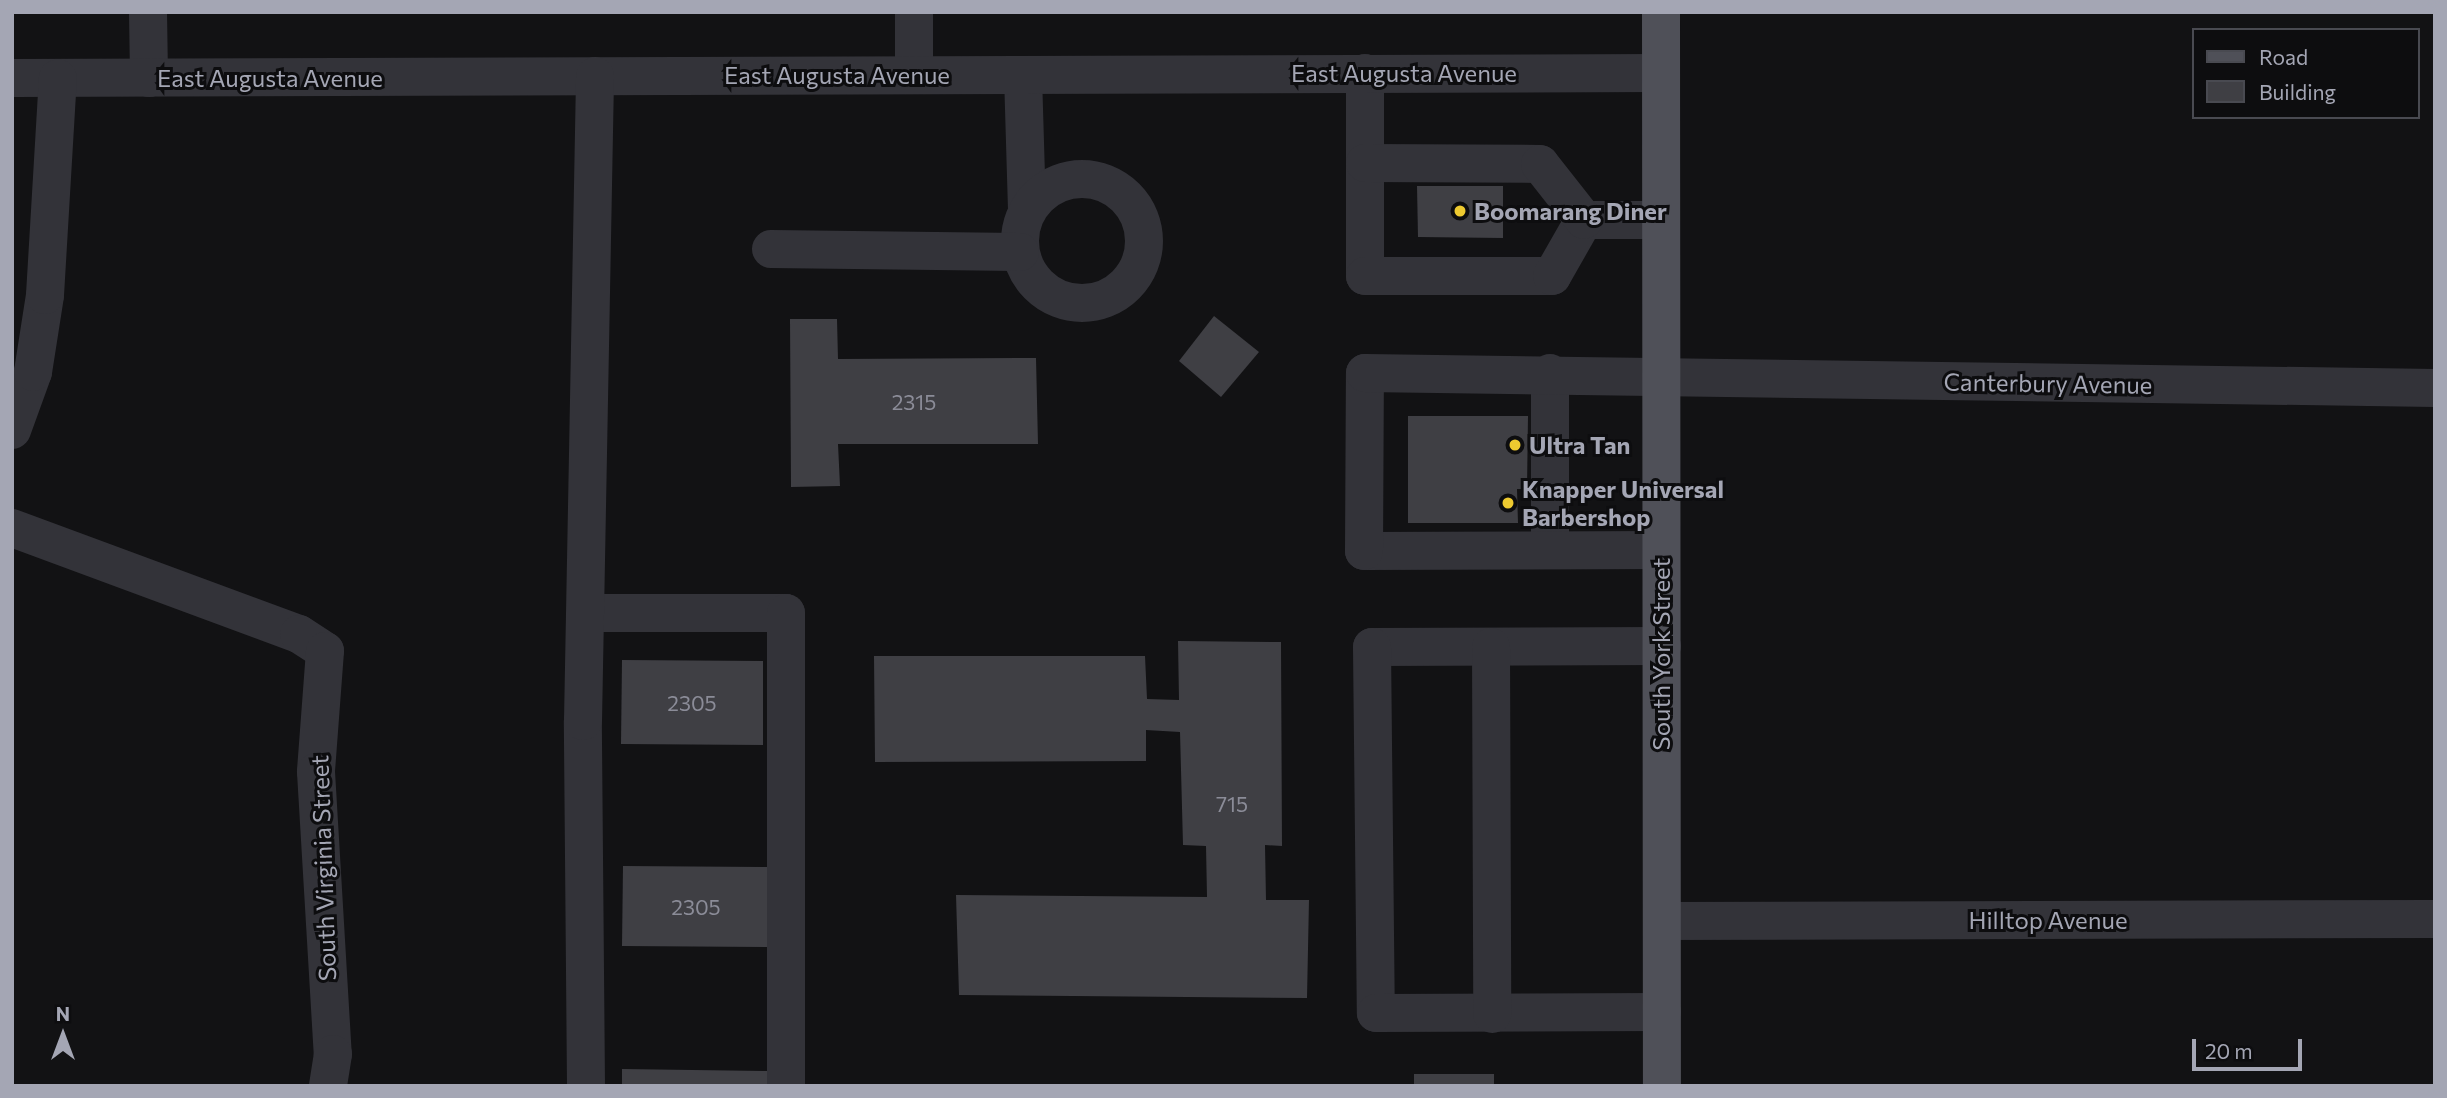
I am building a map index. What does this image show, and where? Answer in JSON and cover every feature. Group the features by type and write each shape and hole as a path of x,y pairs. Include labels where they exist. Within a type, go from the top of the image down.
{"main road":[{"name":"South York Street","path":"1661,12 1662,1086"}],"street":[{"path":"148,12 149,78"},
{"path":"914,12 914,75"},
{"path":"1365,73 1365,276 1552,276 1584,220"},
{"name":"East Augusta Avenue","path":"12,78 1661,73"},
{"path":"1023,75 1027,211 1020,253 1041,289 1079,304 1118,293 1142,262 1146,242 1133,203 1100,181 1058,183 1027,211"},
{"path":"586,1086 586,613 595,76"},
{"path":"12,430 33,372 45,295 58,78"},
{"path":"1365,163 1540,164 1584,220"},
{"path":"1584,220 1661,220"},
{"path":"771,249 1020,253"},
{"name":"Canterbury Avenue","path":"1550,550 1364,551 1366,373 1550,373 1661,379 2435,388"},
{"path":"1550,373 1550,550 1661,550"},
{"name":"South Virginia Street","path":"12,528 299,634 325,651 316,772 332,1054 328,1086"},
{"path":"586,613 786,613 786,1086"},
{"path":"1662,646 1372,647 1376,1013 1662,1012"},
{"path":"1491,647 1492,1014"},
{"name":"Hilltop Avenue","path":"1662,921 2435,919"}],"building":[{"name":"Boomarang Diner","path":"1417,186 1503,186 1503,238 1418,237"},
{"path":"1214,316 1259,352 1221,397 1179,361"},
{"path":"790,319 837,319 838,359 1036,358 1038,444 838,444 840,486 791,487"},
{"path":"1408,416 1528,416 1527,489 1517,489 1518,523 1408,523"},
{"path":"1178,641 1281,642 1282,846 1265,845 1266,900 1309,900 1307,998 959,995 956,895 1207,897 1206,846 1183,845 1180,732 1146,730 1146,761 875,762 874,656 1145,656 1147,699 1179,700"},
{"path":"622,660 763,661 763,745 621,744"},
{"path":"623,866 770,867 770,947 622,946"},
{"path":"622,1069 769,1071 769,1086 622,1086"},
{"path":"1414,1074 1494,1074 1494,1086 1414,1086"}],"place":[{"name":"Boomarang Diner","path":"1460,211"},
{"name":"Ultra Tan","path":"1515,445"},
{"name":"Knapper Universal Barbershop","path":"1508,503"}]}
